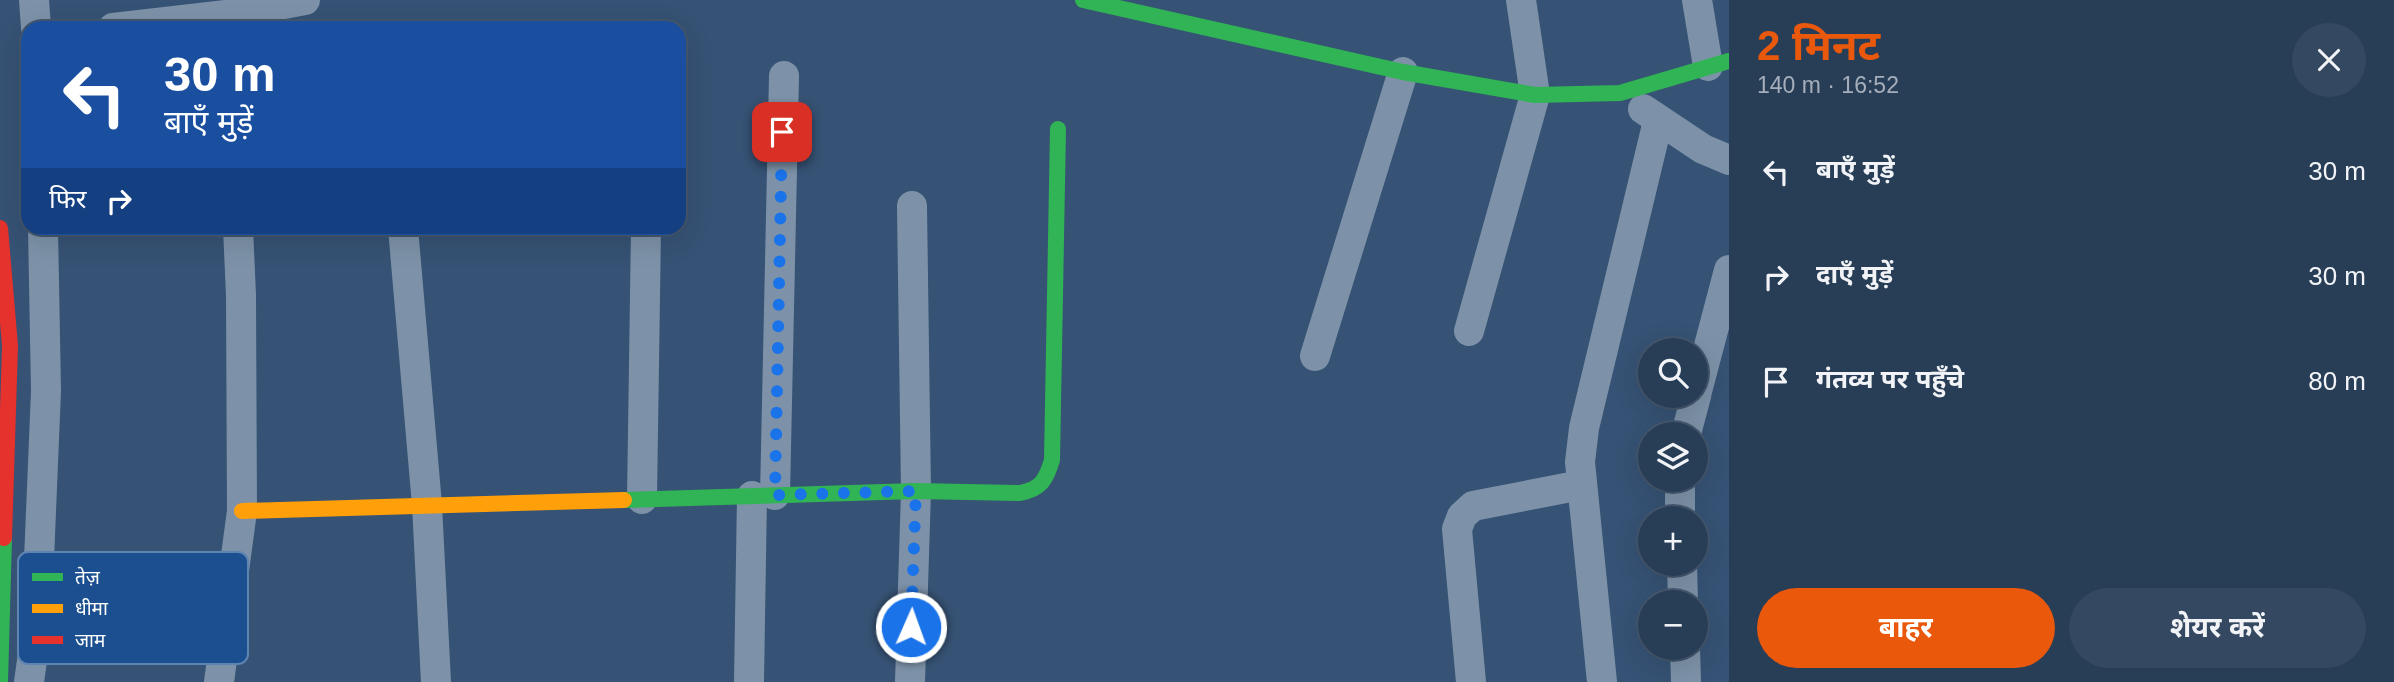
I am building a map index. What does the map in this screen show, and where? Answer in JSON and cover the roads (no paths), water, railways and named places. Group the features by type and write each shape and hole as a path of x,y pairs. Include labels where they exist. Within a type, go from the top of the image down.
{"street":[{"path":"34,0 36,21"},
{"path":"226,21 305,0"},
{"path":"1083,0 1403,72 1535,94 1620,93 1718,64 1697,0"},
{"path":"1469,331 1535,94 1521,0"},
{"path":"1315,356 1403,72"},
{"path":"749,682 763,495 784,76"},
{"path":"1620,93 1703,149 1729,160"},
{"path":"1602,682 1581,485 1584,428 1658,121"},
{"path":"242,511 916,491 1020,493 1036,490 1047,477 1052,460 1058,129"},
{"path":"909,682 916,491 912,206"},
{"path":"0,228 10,346 3,656 0,682"},
{"path":"39,552 46,391 43,235"},
{"path":"236,552 242,511 242,295 238,235"},
{"path":"404,235 427,505 436,682"},
{"path":"642,499 646,235"},
{"path":"1708,350 1729,270"},
{"path":"1471,682 1457,529 1462,516 1473,506 1581,485"},
{"path":"1685,660 1686,682"},
{"path":"29,682 32,664"},
{"path":"219,682 221,664"}]}
